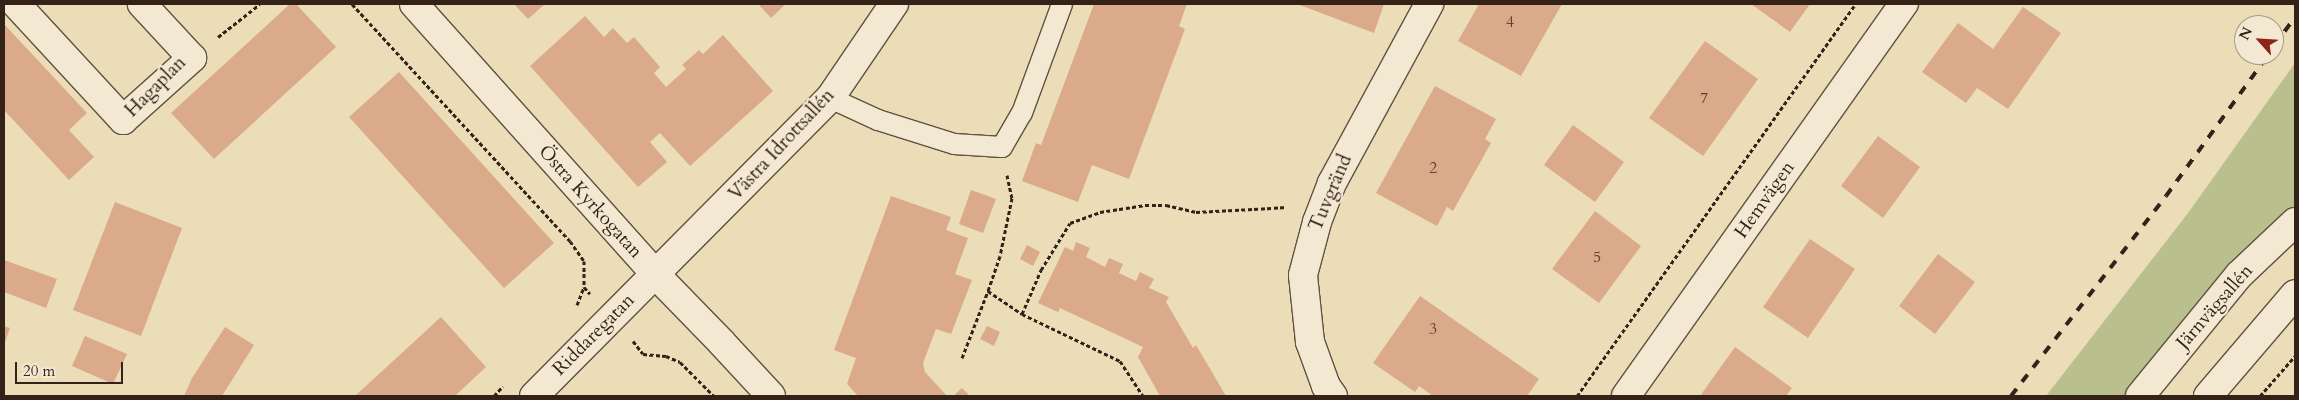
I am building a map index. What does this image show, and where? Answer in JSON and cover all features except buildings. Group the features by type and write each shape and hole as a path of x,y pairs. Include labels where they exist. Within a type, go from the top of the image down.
{"street":[{"name":"Hagaplan","path":"16,4 123,120 192,58 142,4"},
{"name":"Östra Kyrkogatan","path":"414,4 655,274 771,396"},
{"name":"Västra Idrottsallén","path":"655,274 830,98 894,4"},
{"name":"Tuvgränd","path":"1333,396 1326,386 1310,342 1303,275 1316,222 1332,183 1429,4"},
{"name":"Hemvägen","path":"1626,396 1904,4"},
{"name":"Järnvägsallén","path":"2140,396 2239,275 2295,222"},
{"name":"Riddaregatan","path":"534,396 655,274"},
{"path":"2208,396 2295,294"}],"lane":[{"path":"830,98 878,120 954,144 1002,147 1022,113 1062,4"}],"path":[{"path":"192,58 260,4"},
{"path":"352,4 570,241 584,261 584,287 593,298"},
{"path":"1577,396 1856,4"},
{"path":"962,358 1000,256 1012,198 1002,147"},
{"path":"1022,314 1041,270 1070,223 1100,212 1145,205 1166,205 1196,212 1323,206"},
{"path":"988,292 1022,314 1120,361 1142,396"},
{"path":"631,339 643,354 666,356 680,362 714,396"},
{"path":"2260,396 2295,356"}],"green space":[{"path":"2295,63 2295,222 2140,396 2046,396 2188,213"}],"railway":[{"path":"2284,32 2295,17"},
{"path":"2011,396 2166,196 2261,65"}]}
